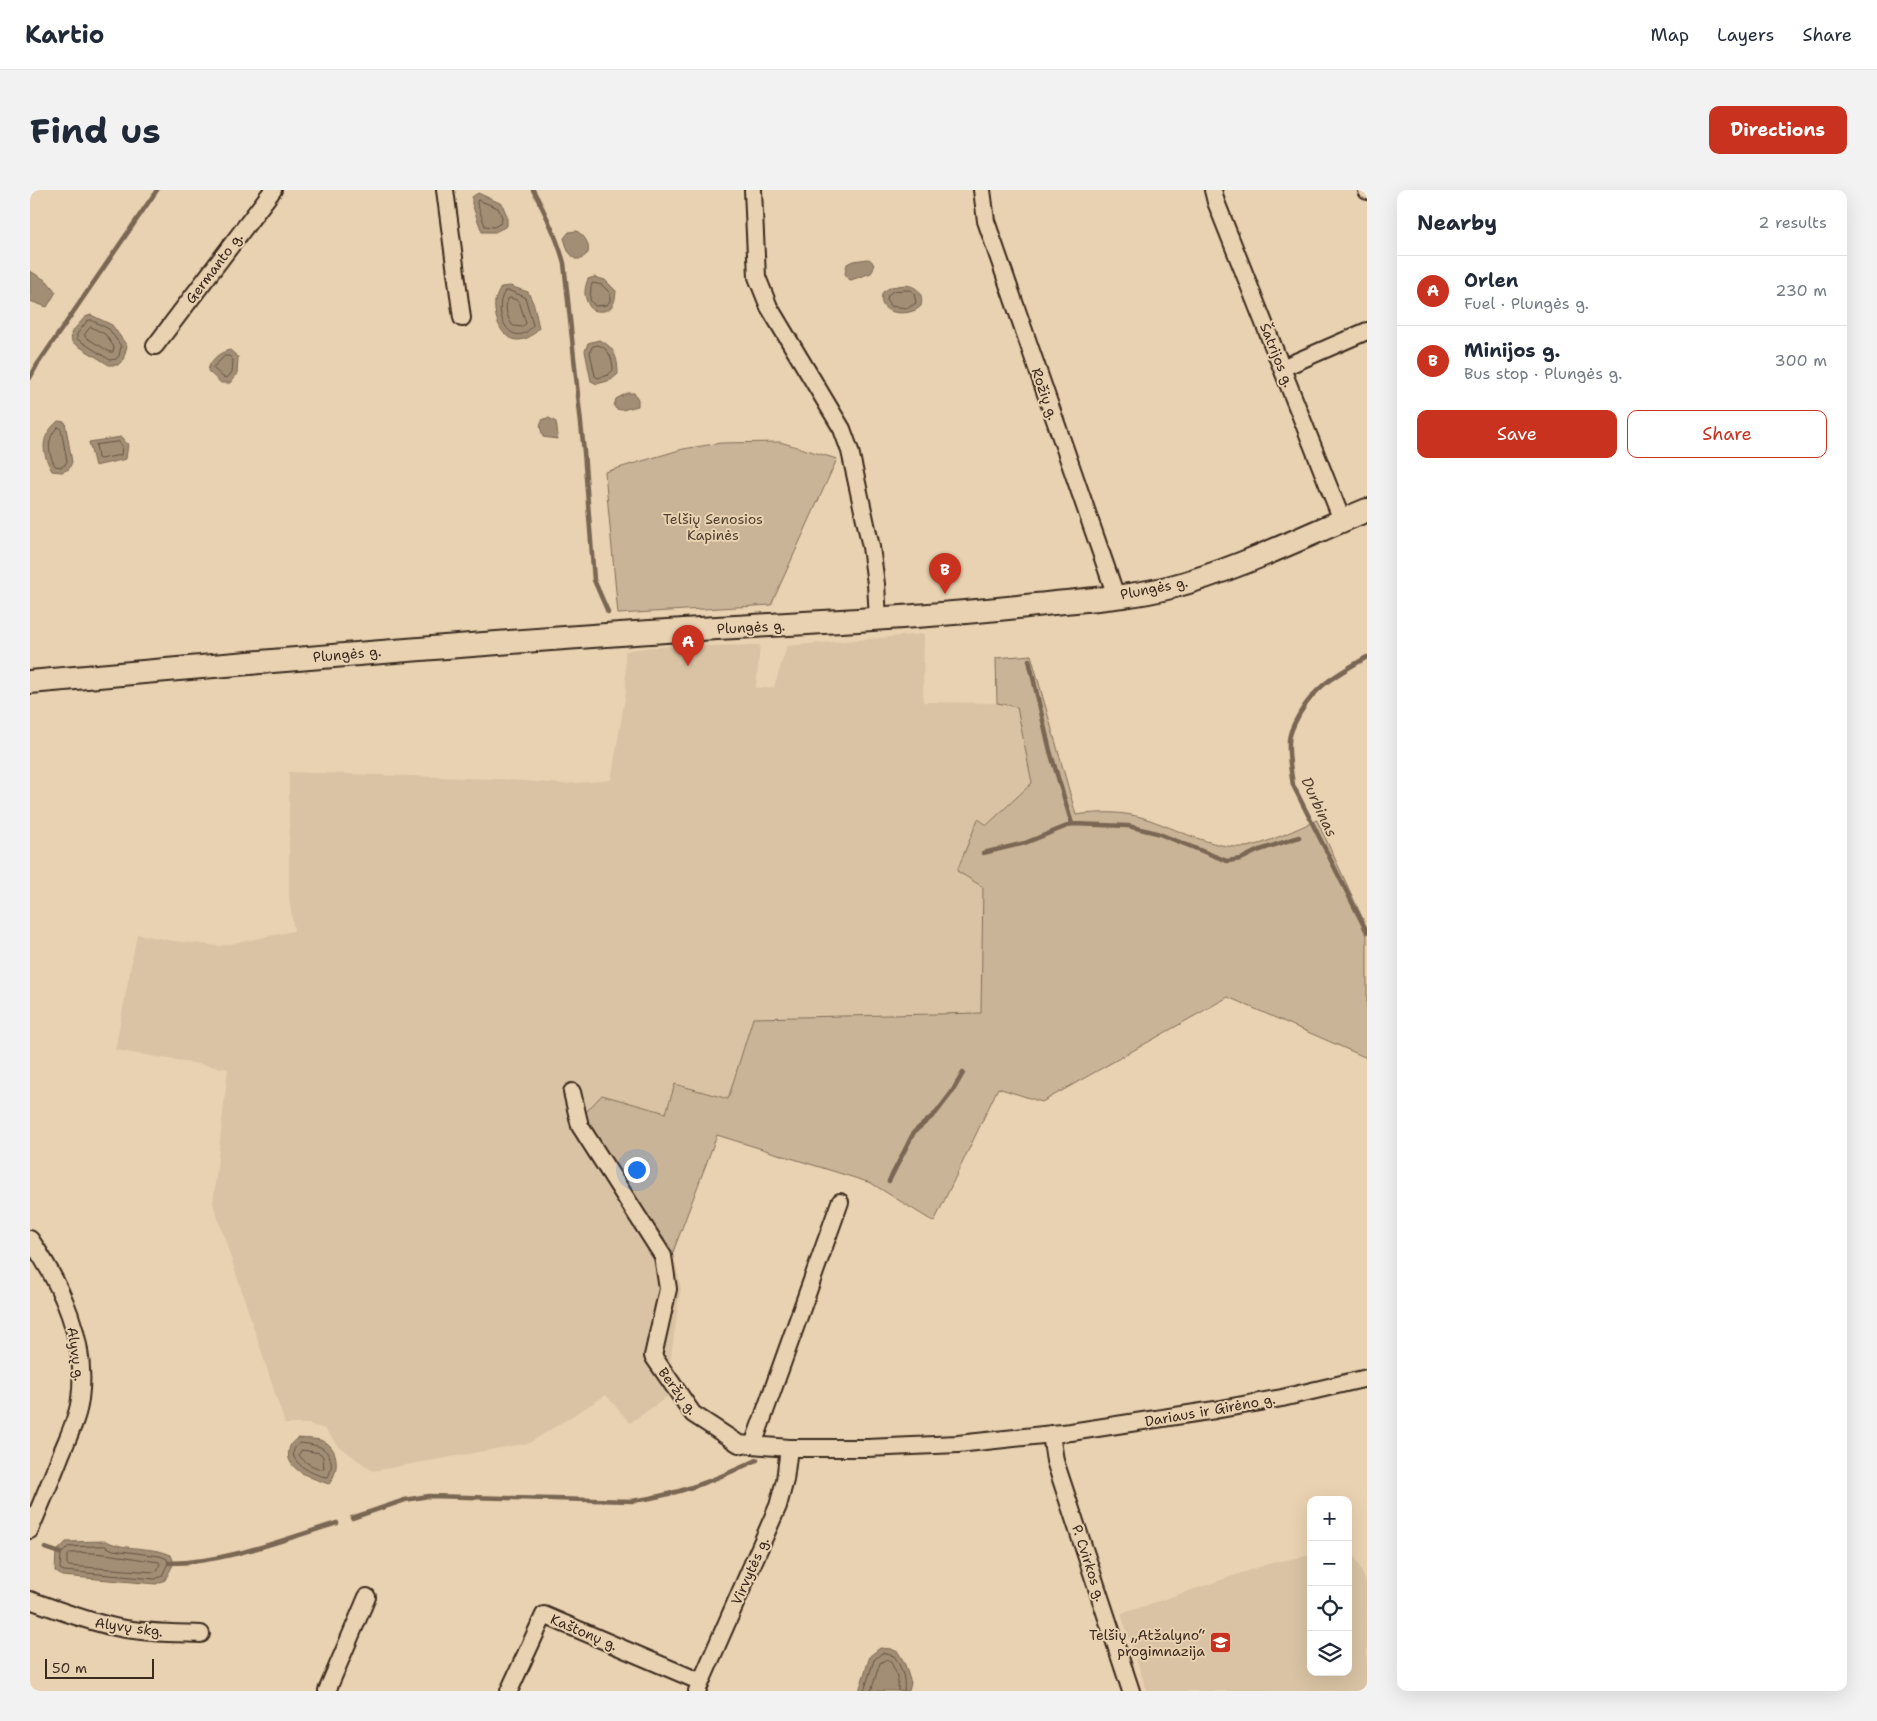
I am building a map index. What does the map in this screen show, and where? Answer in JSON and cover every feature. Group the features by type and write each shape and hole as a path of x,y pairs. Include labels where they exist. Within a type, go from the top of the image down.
{"main road":[{"name":"Plungės g.","path":"30,682 476,644 878,619 978,611 1116,596 1168,588 1214,574 1367,510"}],"street":[{"name":"Germanto g.","path":"155,346 273,190"},
{"path":"445,190 462,318"},
{"path":"753,190 758,277 769,307 842,428 850,451 871,547 878,619"},
{"name":"Rožių g.","path":"982,190 986,221 1116,596"},
{"name":"Šatrijos g.","path":"1213,190 1216,202 1342,520"},
{"path":"1282,368 1367,331"},
{"name":"Beržų g.","path":"572,1092 580,1126 663,1256 668,1289 653,1356 693,1414 739,1444 789,1448 867,1448 958,1444 1051,1434"},
{"path":"753,1445 840,1202"},
{"name":"Alyvų g.","path":"30,1239 51,1272 65,1300 76,1338 82,1382 80,1400 71,1432 30,1530"},
{"name":"Dariaus ir Girėno g.","path":"1051,1434 1215,1410 1282,1398 1367,1378"},
{"name":"P. Cvirkos g.","path":"1051,1434 1055,1461 1132,1691"},
{"name":"Virvytės g.","path":"699,1687 778,1506 785,1480 789,1448"},
{"path":"328,1691 367,1597"},
{"name":"Alyvų skg.","path":"30,1600 91,1622 117,1628 201,1634"},
{"name":"Kaštonų g.","path":"509,1691 544,1615 699,1687"}],"shaded area":[{"path":"924,634 923,702 997,703 1017,707 1032,783 987,825 979,819 984,887 981,1013 753,1018 728,1099 675,1084 666,1113 602,1095 596,1143 673,1252 681,1288 670,1363 683,1386 630,1423 606,1395 529,1443 373,1471 338,1446 325,1429 308,1424 285,1424 213,1203 228,1069 115,1050 137,934 174,941 220,946 294,931 289,898 289,772 498,779 564,784 611,780 626,692 625,651 651,647 760,645 756,688 774,687 787,646"},
{"name":"Telšių „Atžalyno“ progimnazija","path":"1352,1549 1367,1584 1367,1691 1147,1691 1121,1614 1271,1563 1307,1556 1307,1676 1352,1676"}],"green space":[{"name":"Telšių Senosios Kapinės","path":"780,442 837,459 771,605 618,614 605,472 683,449 721,443"},
{"path":"1031,655 1076,815 1093,813 1127,814 1156,822 1194,837 1233,847 1253,846 1282,836 1317,820 1367,928 1367,1058 1228,997 1042,1102 998,1088 934,1222 871,1183 717,1135 673,1252 596,1143 584,1114 602,1095 666,1113 675,1084 728,1099 753,1018 981,1013 983,887 957,871 978,819 987,825 1032,783 1017,707 997,703 996,658"}],"water":[{"path":"478,193 502,204 507,216 507,226 495,232 482,232 472,204 472,197"},
{"path":"577,231 588,243 588,253 581,259 575,259 568,251 564,238 569,232"},
{"path":"868,259 874,265 871,273 851,280 848,279 845,273 847,264 853,261"},
{"path":"30,271 47,281 56,292 47,307 30,301"},
{"path":"594,277 605,280 616,291 614,302 607,310 592,310 587,302 585,288 588,279"},
{"path":"905,285 919,291 922,301 921,306 916,310 902,313 888,310 883,306 881,300 883,292 891,287"},
{"path":"510,286 528,292 534,305 539,328 529,337 519,340 512,339 506,335 496,316 495,301 498,292 501,287"},
{"path":"91,315 112,325 127,346 123,360 118,365 109,365 72,342 71,333 85,317"},
{"path":"599,340 612,349 617,363 618,374 611,380 597,384 591,381 585,351 588,343"},
{"path":"230,350 238,357 237,374 230,383 221,383 208,371 209,367 215,358"},
{"path":"627,393 634,393 638,399 638,406 622,410 616,409 614,406 616,399"},
{"path":"549,418 556,422 557,439 543,437 540,426 543,419"},
{"path":"58,421 65,422 72,462 69,469 62,472 52,471 44,451 45,439"},
{"path":"121,437 128,444 126,459 95,466 89,442"},
{"path":"298,1438 321,1440 331,1447 336,1457 336,1469 329,1484 302,1473 291,1463 289,1448"},
{"path":"106,1541 122,1546 163,1552 171,1555 174,1563 165,1580 156,1584 62,1576 55,1571 56,1552 66,1542"},
{"path":"880,1648 898,1652 904,1662 911,1683 909,1691 859,1691 870,1656"}],"waterway":[{"path":"30,378 157,190"},
{"path":"533,190 551,226 564,263 584,452 594,580 608,612"},
{"name":"Durbinas","path":"1367,657 1329,680 1314,694 1300,713 1293,727 1289,738 1289,748 1293,785 1367,932"},
{"path":"1029,660 1050,751 1072,824"},
{"path":"983,853 1025,843 1072,824 1128,826 1157,833 1227,861 1241,859 1257,851 1299,837"},
{"path":"889,1181 914,1132 936,1113 952,1092 963,1073"},
{"path":"352,1518 405,1500 428,1496 632,1501 681,1491 757,1460"},
{"path":"169,1563 190,1562 233,1555 337,1523"},
{"path":"45,1548 60,1553"}],"place":[{"name":"Minijos g.","path":"945,594"},
{"name":"Orlen","path":"688,666"},
{"name":"Telšių „Atžalyno“ progimnazija","path":"1221,1643"}]}
